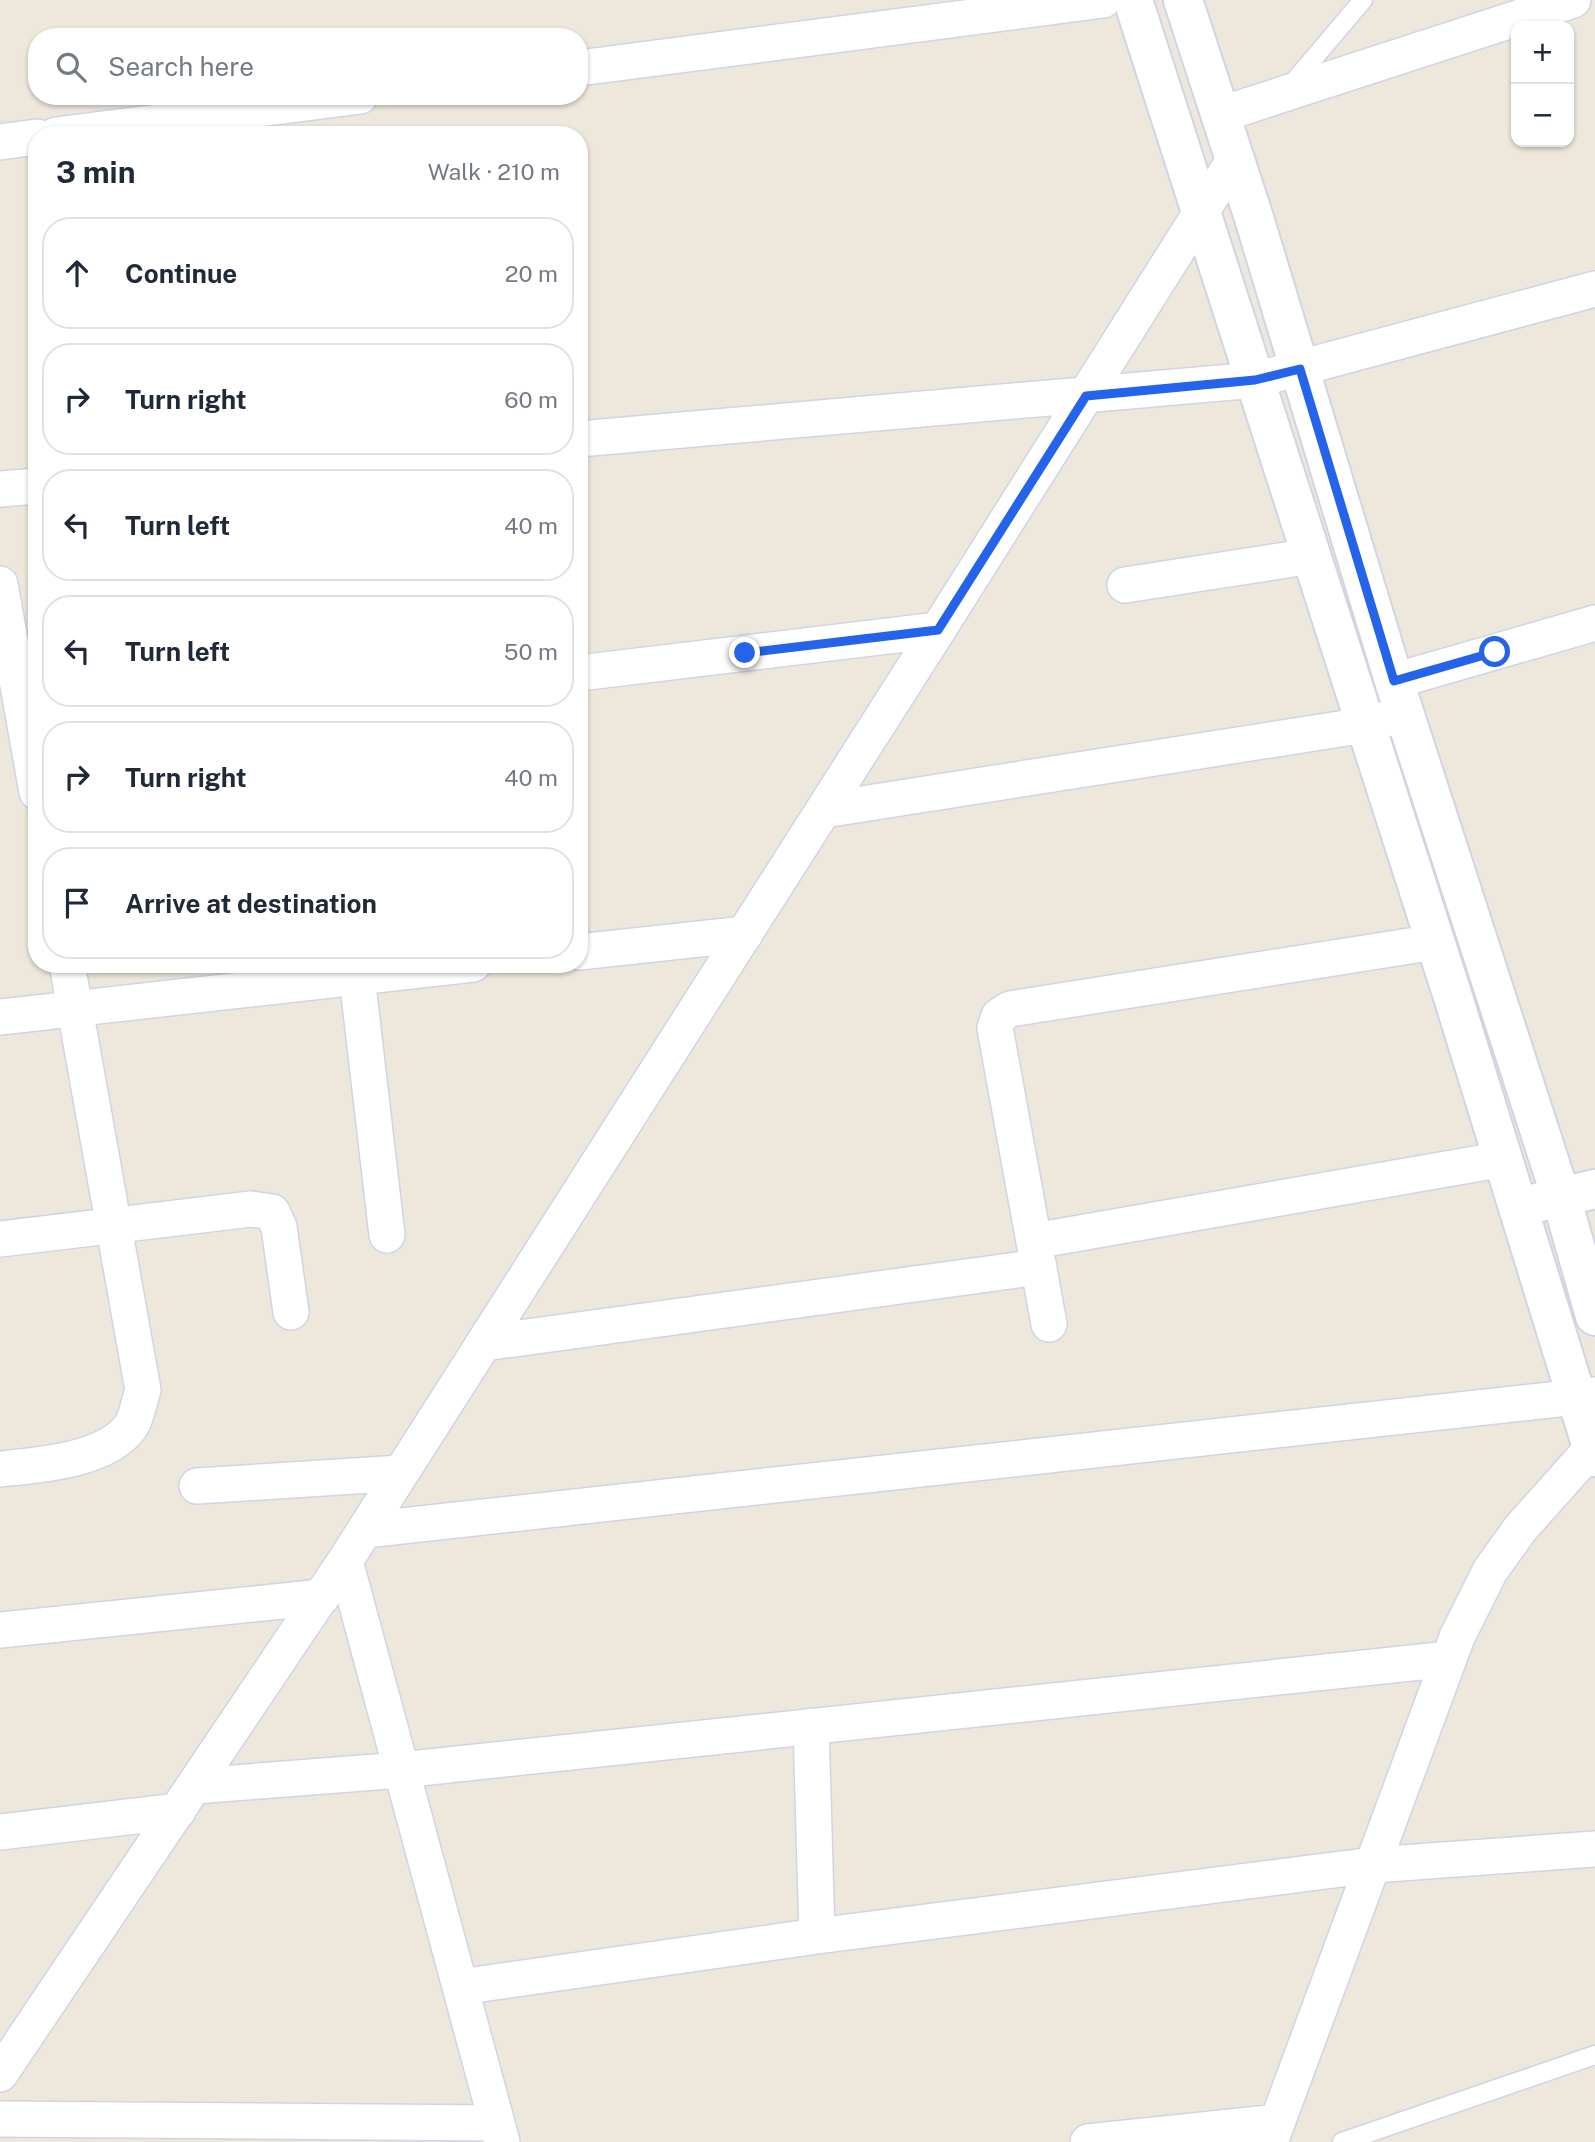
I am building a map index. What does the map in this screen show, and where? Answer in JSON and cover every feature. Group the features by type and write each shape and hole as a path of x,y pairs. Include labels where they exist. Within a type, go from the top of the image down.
{"main road":[{"path":"1133,0 1519,1207 1586,1397 1594,1450"},
{"path":"1183,0 1300,369 1399,697 1578,1193 1595,1316"},
{"path":"1519,1207 1578,1193"}],"street":[{"path":"588,67 1103,0"},
{"path":"1219,115 1573,0"},
{"path":"190,126 286,120 332,105"},
{"path":"0,142 28,138"},
{"path":"0,2074 322,1597 938,630 1200,209 1234,160"},
{"path":"588,438 1255,380 1595,289"},
{"path":"0,489 28,487"},
{"path":"1125,585 1312,556"},
{"path":"0,584 5,641 28,724"},
{"path":"824,810 1365,725 1399,697 1595,623"},
{"path":"588,672 938,630"},
{"path":"588,952 745,934"},
{"path":"1049,1324 995,1028 999,1016 1010,1009 1435,942"},
{"path":"0,1469 49,1464 99,1451 131,1426 143,1390 69,973"},
{"path":"0,1017 392,973"},
{"path":"356,977 387,1235"},
{"path":"484,1343 1036,1254 1504,1159"},
{"path":"0,1239 251,1209 272,1212 279,1227 292,1312"},
{"path":"365,1530 1586,1397"},
{"path":"1088,2142 1273,2132 1449,1658 1490,1572 1520,1529 1594,1450"},
{"path":"197,1486 401,1474"},
{"path":"0,2119 500,2133 345,1561"},
{"path":"0,1630 322,1597"},
{"path":"0,1832 187,1798 401,1770 1449,1658"},
{"path":"811,1726 817,1937"},
{"path":"460,1987 817,1937 1373,1865 1595,1849"}],"lane":[{"path":"1285,92 1363,0"},
{"path":"1342,2142 1595,2055"}],"route":[{"path":"745,653 938,630 1086,396 1255,380 1300,369 1394,681 1495,652"}]}
